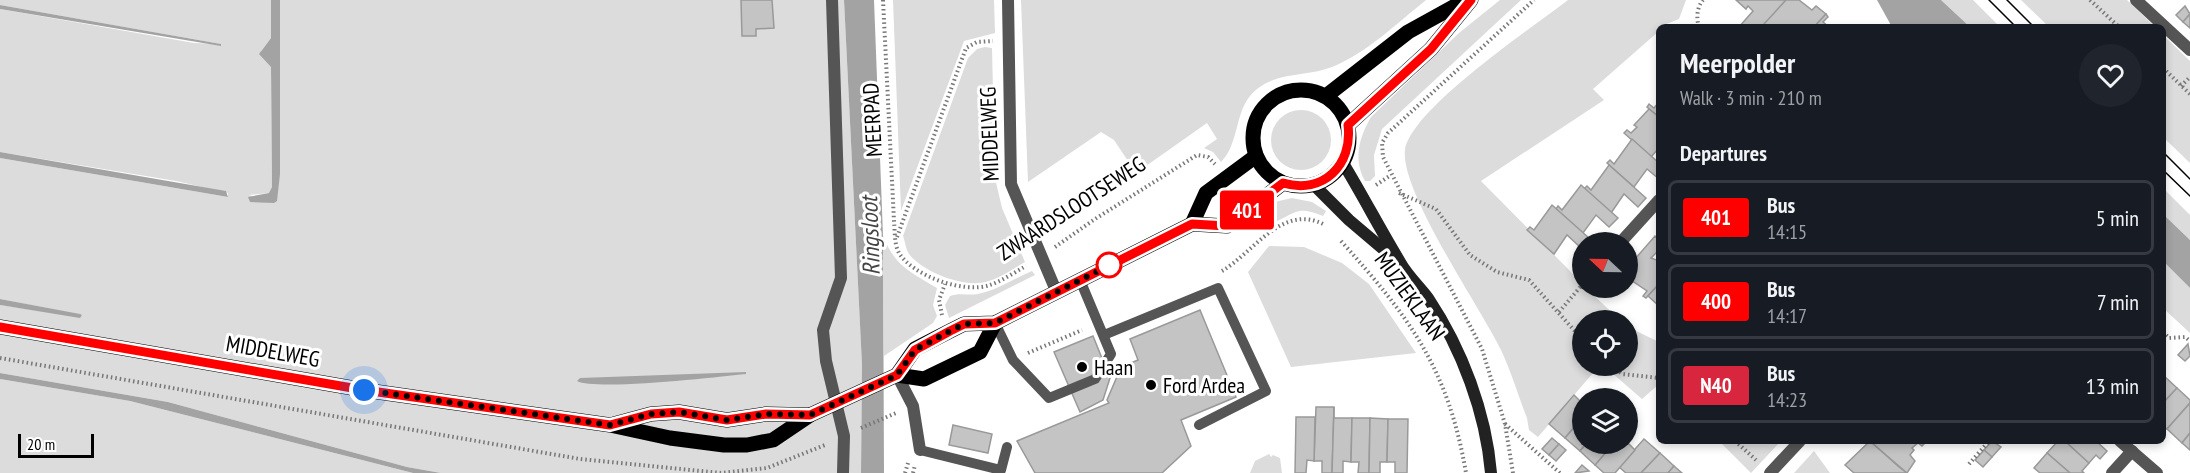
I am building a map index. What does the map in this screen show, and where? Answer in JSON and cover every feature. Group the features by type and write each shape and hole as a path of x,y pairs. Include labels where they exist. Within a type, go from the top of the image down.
{"main road":[{"path":"1326,96 1408,32 1466,0"},
{"path":"1348,125 1431,49 1471,0"},
{"path":"1300,90 1326,96 1339,109 1348,125 1348,151 1343,163 1335,173 1314,185 1294,186 1283,183 1267,172 1256,156 1254,129 1258,117 1270,102 1288,92 1300,90"},
{"path":"1192,224 1206,193 1256,156"},
{"path":"894,377 915,350 964,324 995,323 1057,294 1080,280 1192,224 1227,226 1283,183"},
{"path":"836,402 894,377 924,379 980,352 995,323"},
{"name":"MIDDELWEG","path":"0,327 364,390 610,425 670,438 724,445 747,445 773,440 810,415 836,402"},
{"name":"MIDDELWEG","path":"610,425 651,414 679,412 727,420 766,414 810,415"}],"street":[{"path":"831,0 841,278 822,330 844,436 843,473"},
{"name":"MIDDELWEG","path":"1008,0 1011,184 1057,294"},
{"path":"2136,0 2162,24"},
{"path":"2166,28 2190,50"},
{"name":"MUZIEKLAAN","path":"1343,163 1401,264 1428,299 1468,378 1488,439 1491,473"},
{"name":"MUZIEKLAAN","path":"1314,185 1349,220 1401,264"},
{"path":"1630,232 1656,203"},
{"path":"894,377 913,406 920,450"},
{"path":"1766,469 1796,444"},
{"path":"2124,444 2157,473"},
{"path":"2112,473 2132,451"}],"lane":[{"path":"995,323 1013,360 1049,398 1095,379 1111,354 1080,280"},
{"path":"1104,335 1218,288 1266,391 1199,425"},
{"path":"920,450 1001,470 1007,447"}],"path":[{"name":"MEERPAD","path":"883,0 896,241"},
{"path":"1371,189 1391,175 1383,157 1382,143 1388,133 1534,0"},
{"path":"1698,24 1696,20 1703,0"},
{"path":"2090,0 2116,24"},
{"path":"943,318 939,300 945,284 907,262 898,252 896,241 966,48 977,42 1008,41"},
{"path":"2166,71 2190,94"},
{"path":"2181,86 2190,77"},
{"name":"ZWAARDSLOOTSEWEG","path":"945,284 969,289 989,285 1043,257 1095,219 1197,155 1208,157 1219,169"},
{"path":"1399,193 1436,209 1470,255 1497,272 1529,280 1572,327"},
{"path":"1268,234 1285,222 1301,218 1322,223 1330,229"},
{"name":"MUZIEKLAAN","path":"1334,234 1381,285 1422,342 1450,403 1466,473"},
{"path":"1559,312 1572,297"},
{"path":"2166,335 2169,338 2185,337 2190,341"},
{"path":"0,358 580,459"},
{"path":"1638,376 1656,378"},
{"path":"867,425 888,416"},
{"path":"1505,424 1560,473"},
{"path":"1738,444 1766,469"},
{"path":"1968,464 1986,444"}],"shaded area":[{"path":"0,0 271,0 271,38 261,51 271,67 272,187 270,193 249,195 274,203 280,0 844,0 862,365 861,473 441,473 407,467 168,402 0,373 0,305 80,317 82,315 0,299 0,158 228,197 228,193 176,181 0,152 0,9 194,43 221,44 0,5","holes":["745,374 639,383 577,381"]},
{"path":"893,0 994,0 995,33 964,41 901,211"},
{"path":"1021,0 1426,0 1381,37 1345,61 1323,70 1275,79 1257,89 1244,106 1232,145 1221,162 1213,152 1204,148 1217,139 1207,123 1136,173 1114,140 1101,132 1028,182"},
{"path":"1500,0 1521,0 1382,129 1374,155 1375,176 1370,181 1365,181 1358,157 1363,133 1371,117 1459,33"},
{"path":"1568,0 1686,0 1679,19 1666,24 1656,24 1656,34 1593,89 1604,100 1481,181 1572,273 1572,298 1597,298 1609,310 1572,310 1572,376 1590,376 1580,388 1572,388 1572,397 1538,437 1529,430 1527,418 1501,350 1443,249 1415,192 1407,169 1405,150 1412,133 1428,113 1476,70"},
{"path":"1941,0 1973,0 1997,24 1967,24"},
{"path":"2021,0 2127,0 2152,24 2046,24"},
{"path":"2166,38 2190,61 2190,163 2166,140"},
{"path":"992,48 995,178 1002,208 1025,262 990,280 970,283 941,276 922,266 909,254 903,236 968,58 977,49"},
{"path":"1301,110 1322,119 1331,140 1322,161 1301,170 1280,161 1271,140 1280,119"},
{"path":"2166,191 2190,215 2190,240 2166,217"},
{"path":"1292,198 1312,202 1326,211 1323,216 1300,211 1271,223 1264,221 1259,214 1270,203"},
{"path":"883,236 893,255 904,267 937,288 933,305 937,316 933,323 884,356"},
{"path":"1269,246 1304,247 1342,263 1369,284 1416,353 1291,367 1248,272"},
{"path":"2166,264 2190,288 2190,333 2166,311"},
{"path":"1032,271 1035,275 949,318 945,305 950,296 985,292"},
{"path":"1638,332 1656,341 1656,387 1642,399 1638,396 1638,388 1629,388 1616,376 1638,376"},
{"path":"0,379 130,401 413,473 0,473"},
{"path":"1722,444 1778,444 1751,473"},
{"path":"1814,451 1830,473 1794,473"},
{"path":"1269,454 1271,457 1273,455 1280,458 1282,473 1250,473 1255,461"}],"water":[{"path":"271,0 280,0 280,174 277,201 274,203 250,202 248,197 269,193 272,187 271,67 259,54 271,38"},
{"name":"Ringsloot","path":"844,0 874,0 883,236 884,473 861,473 862,365"},
{"path":"1877,0 1941,0 1967,24 1890,24"},
{"path":"0,5 221,44 221,46 0,9"},
{"path":"0,152 226,191 228,197 0,158"},
{"path":"2166,217 2190,240 2190,288 2166,264"},
{"path":"0,299 82,315 80,318 0,305"},
{"path":"746,372 746,374 731,376 631,384 589,384 577,381 580,378"},
{"path":"0,373 168,402 407,467 441,473 413,473 130,401 0,379"}],"building":[{"path":"741,0 772,0 774,28 756,29 756,36 742,36"},
{"path":"1736,0 1786,0 1766,24 1742,24 1753,11 1748,6 1746,9"},
{"path":"1786,0 1799,0 1812,10 1816,6 1826,14 1817,24 1764,24"},
{"path":"2185,6 2190,14 2183,22 2176,15"},
{"path":"1826,14 1828,17 1823,22 1825,24 1817,24"},
{"path":"2190,14 2190,28 2183,22"},
{"path":"1649,104 1654,108 1656,106 1656,114 1647,107"},
{"path":"1649,109 1656,115 1656,151 1651,157 1624,133 1627,130 1631,133 1637,127 1634,125"},
{"path":"1632,139 1656,160 1656,176 1647,169 1634,187 1607,163 1610,160 1614,164"},
{"path":"1609,165 1646,198 1638,207 1624,194 1611,213 1584,189 1587,186 1591,190"},
{"path":"1581,185 1618,218 1609,227 1596,215 1582,232 1556,209 1558,206 1562,210"},
{"path":"1552,205 1582,232 1572,232 1572,240 1567,235 1554,254 1527,230 1530,227 1534,230"},
{"path":"1655,236 1656,253 1651,258 1656,260 1656,287 1646,298 1643,296 1647,291 1638,285 1638,256"},
{"path":"1656,287 1656,303 1648,296"},
{"path":"1200,310 1236,397 1181,420 1191,446 1162,473 1035,473 1017,441 1109,403 1107,400 1119,372 1122,373 1126,365 1138,360 1130,339"},
{"path":"1093,336 1110,378 1103,400 1080,412 1054,352"},
{"path":"2188,344 2190,356 2185,361 2178,355"},
{"path":"2166,378 2177,388 2166,400"},
{"path":"2177,388 2190,400 2190,403 2167,429 2166,428 2166,400"},
{"path":"1572,397 1572,430 1565,438 1549,424"},
{"path":"2190,403 2190,433 2182,443 2167,429"},
{"path":"1316,407 1334,407 1332,473 1322,473 1322,461 1314,461"},
{"path":"1334,407 1334,418 1352,418 1351,462 1343,461 1343,473 1332,473"},
{"path":"1296,417 1315,417 1314,461 1307,460 1306,473 1295,473"},
{"path":"1352,418 1370,418 1369,473 1358,473 1359,462 1351,462"},
{"path":"1370,418 1388,419 1387,462 1380,462 1380,473 1369,473"},
{"path":"1388,419 1408,419 1407,473 1395,473 1395,462 1387,462"},
{"path":"953,425 992,434 988,453 949,445"},
{"path":"1572,430 1572,444 1565,438"},
{"path":"2190,433 2190,450 2182,443"},
{"path":"1552,438 1559,444 1549,455 1542,449"},
{"path":"1644,439 1660,453 1641,473 1626,473 1619,467 1631,454 1638,454 1638,446"},
{"path":"1559,444 1566,450 1556,461 1549,455"},
{"path":"1867,444 1873,444 1907,473 1854,473 1845,465"},
{"path":"1873,444 1917,444 1912,448 1914,450 1910,455 1915,461 1907,473"},
{"path":"1989,444 2001,447 1992,457 1984,450"},
{"path":"2055,444 2068,444 2089,463 2082,471 2084,473 2070,473 2047,453"},
{"path":"2068,444 2099,444 2107,451 2100,459 2096,455 2089,463"},
{"path":"1984,450 1992,457 1983,467 1975,460"},
{"path":"1660,453 1674,466 1668,473 1641,473"},
{"path":"2047,453 2070,473 2040,473 2034,468"},
{"path":"1583,454 1604,454 1595,465"},
{"path":"1604,454 1632,454 1615,473 1604,473 1595,465"},
{"path":"1582,465 1589,471 1575,473"},
{"path":"1674,466 1682,473 1668,473"}],"tram line":[{"path":"1989,0 2013,24"},
{"path":"2007,0 2031,24"},
{"path":"2166,155 2190,179"},
{"path":"2166,173 2190,196"}],"bus line":[{"name":"401","path":"0,327 364,390 610,425 651,414 679,412 727,420 766,414 810,415 897,375 915,350 964,324 995,323 1057,294 1080,280 1192,224 1227,226 1283,183 1304,187 1325,180 1343,163 1350,138 1348,125 1431,49 1471,0"}],"place":[{"name":"Haan","path":"1082,367"},
{"name":"Ford Ardea","path":"1151,385"}],"route":[{"path":"364,390 610,425 651,414 679,412 727,420 766,414 810,415 897,375 915,350 950,331 964,324 995,323 1057,294 1114,263 1109,265"}]}
